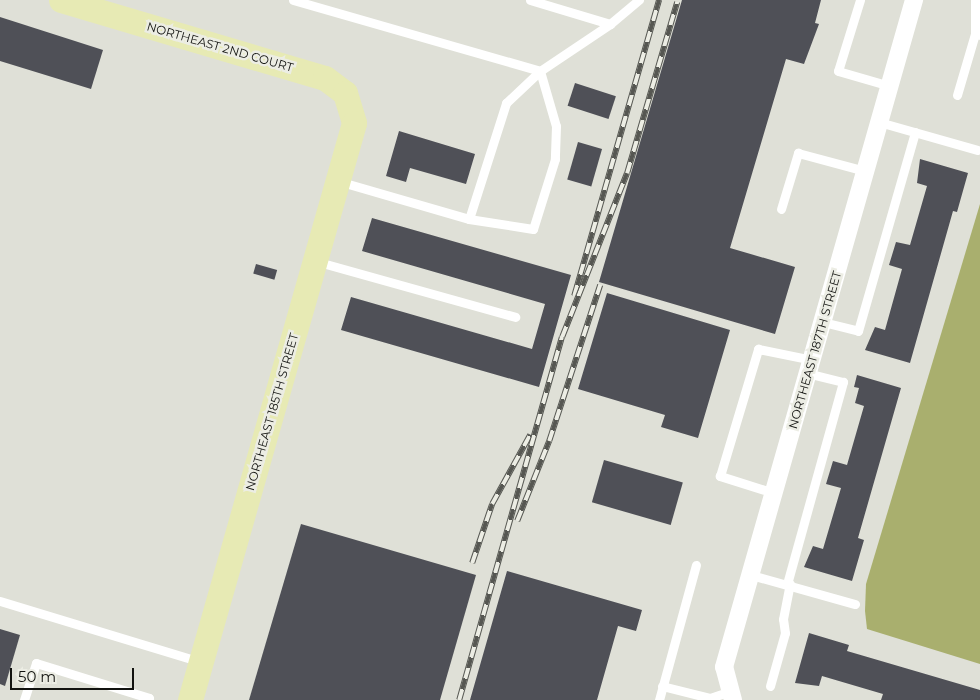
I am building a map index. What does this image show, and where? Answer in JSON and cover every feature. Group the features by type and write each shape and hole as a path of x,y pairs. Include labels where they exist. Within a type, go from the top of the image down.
{"street":[{"name":"NORTHEAST 2ND COURT","path":"61,0 325,78 345,93 354,123"},
{"name":"NORTHEAST 187TH STREET","path":"732,696 724,668 914,0"},
{"name":"NORTHEAST 185TH STREET","path":"190,700 354,123"}],"lane":[{"path":"293,0 540,71"},
{"path":"530,0 610,24"},
{"path":"469,219 506,103 540,71 610,24 639,0"},
{"path":"860,0 838,71 890,86"},
{"path":"957,95 978,34 974,0"},
{"path":"337,180 469,219 533,229 555,159 556,126 540,71"},
{"path":"879,122 977,150"},
{"path":"823,322 858,331 916,132"},
{"path":"781,209 798,153 865,171"},
{"path":"315,261 515,317"},
{"path":"770,686 785,633 783,619 788,584 843,382 810,366 758,349 720,476 774,493"},
{"path":"658,700 696,565"},
{"path":"751,575 856,604"},
{"path":"0,601 201,662"},
{"path":"24,700 36,663 149,698 148,700"},
{"path":"662,686 710,698 732,696"}],"shaded area":[{"path":"980,204 980,664 867,629 865,611 866,584"}],"building":[{"path":"682,0 821,0 815,23 819,24 804,64 786,59 730,248 795,267 775,334 599,282"},
{"path":"0,17 103,50 91,89 0,61"},
{"path":"575,83 616,96 608,119 568,106"},
{"path":"399,131 475,154 466,184 410,168 406,182 386,176"},
{"path":"578,142 602,149 591,186 567,179"},
{"path":"920,159 968,173 957,212 953,211 910,363 865,350 875,327 885,330 902,269 889,265 896,242 910,245 927,186 917,183"},
{"path":"372,218 571,275 539,387 341,330 351,297 532,349 545,304 362,251"},
{"path":"256,264 277,270 274,280 253,274"},
{"path":"607,293 730,330 698,438 661,427 665,415 578,389"},
{"path":"857,375 901,388 858,538 864,540 852,581 804,567 813,546 823,549 841,488 826,484 833,461 847,465 864,406 855,403 859,388 854,387"},
{"path":"604,460 683,483 671,525 592,502"},
{"path":"301,524 476,575 440,700 249,700"},
{"path":"507,571 642,610 636,631 618,626 597,700 470,700"},
{"path":"0,629 20,635 5,686 0,684"},
{"path":"809,633 849,645 847,651 980,690 980,700 881,700 883,694 822,676 819,686 795,683"}],"railway":[{"path":"574,296 659,0"},
{"path":"459,700 562,337 627,173 677,2"},
{"path":"517,521 549,441 600,285"},
{"path":"472,563 492,504 530,435"}]}
